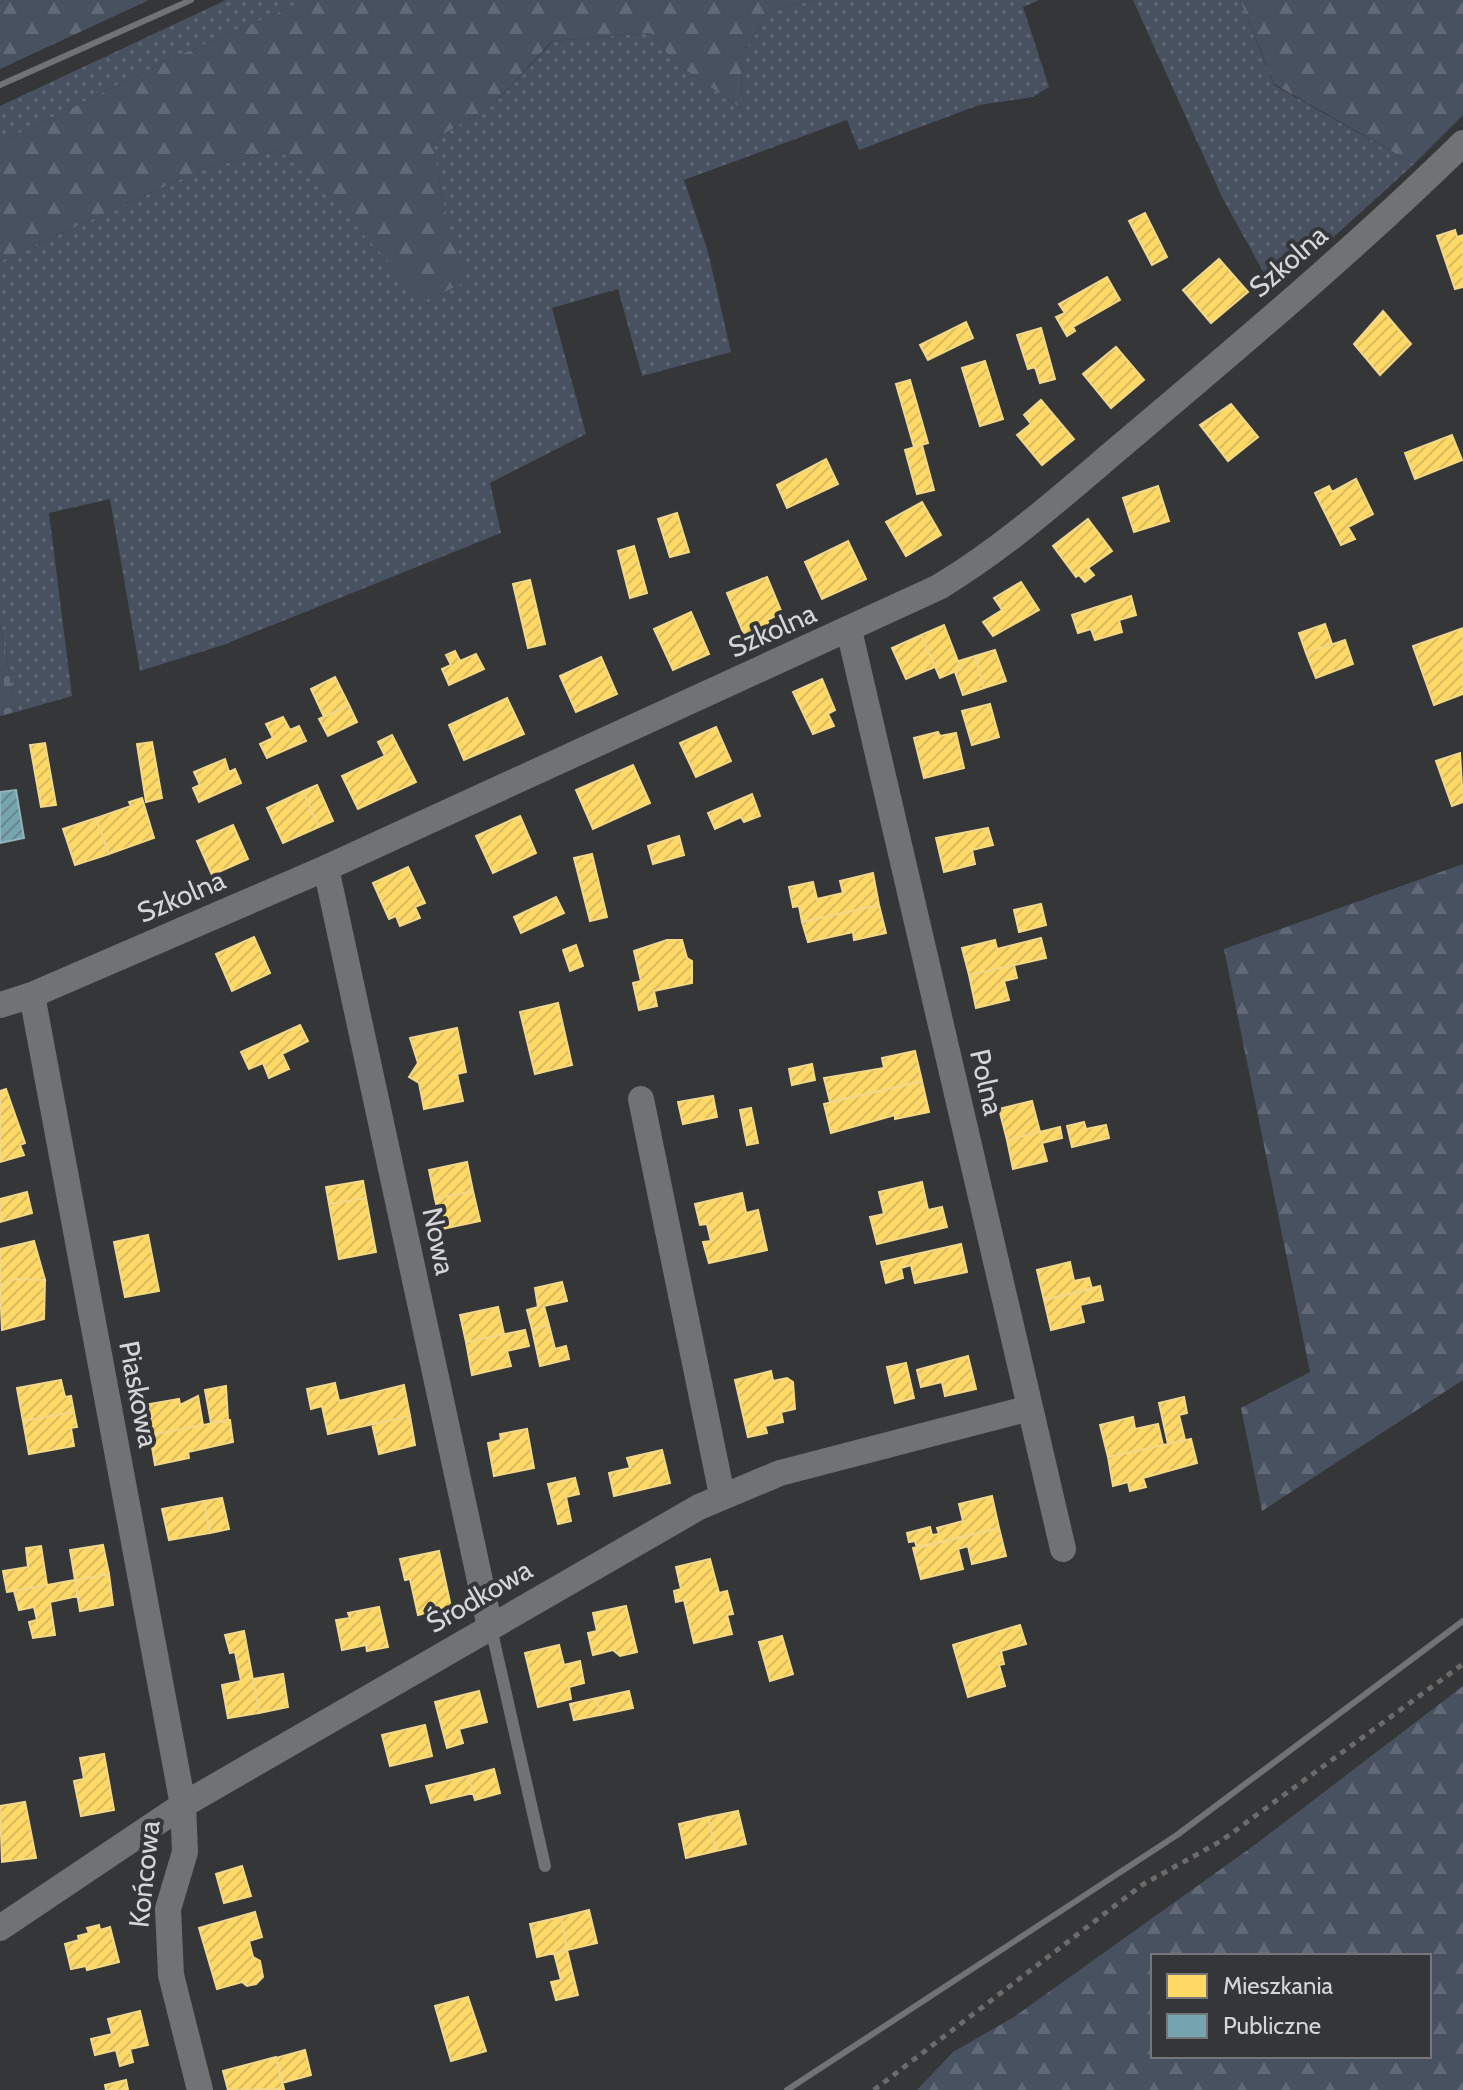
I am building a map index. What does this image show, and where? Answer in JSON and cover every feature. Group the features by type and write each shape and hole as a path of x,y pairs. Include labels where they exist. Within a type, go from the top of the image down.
{"street":[{"name":"Szkolna","path":"0,1005 32,995 326,868 939,587 1004,545 1379,225 1463,143"},
{"name":"Polna","path":"849,630 1063,1549"},
{"name":"Nowa","path":"326,868 490,1627"},
{"name":"Piaskowa","path":"32,995 183,1805"},
{"path":"641,1099 722,1495"},
{"name":"Środkowa","path":"0,1928 183,1805 722,1495 780,1473 1030,1408"},
{"name":"Końcowa","path":"183,1805 185,1852 168,1909 171,1975 200,2090"}],"lane":[{"path":"490,1627 545,1866"}],"path":[{"path":"874,2090 1017,1977 1142,1885 1221,1841 1463,1664"}],"green space":[{"path":"0,0 149,0 0,69"},
{"path":"226,0 308,0 182,54 0,143 0,106"},
{"path":"308,0 813,0 771,11 742,54 741,108 674,62 650,33 552,41 494,104 432,141 444,207 466,282 424,301 328,195 280,150 203,169 0,261 0,143 182,54"},
{"path":"813,0 1039,0 1023,7 1049,87 1033,97 979,105 859,150 847,120 684,180 708,252 731,352 642,376 618,289 552,308 586,434 490,483 501,533 223,645 140,671 110,499 49,513 72,696 16,712 0,623 0,261 203,169 280,150 328,195 444,207 432,141 494,104 553,41 650,33 674,62 741,108 742,54 771,11"},
{"path":"1133,0 1240,0 1274,85 1414,164 1274,291 1223,199"},
{"path":"1240,0 1463,0 1463,115 1414,164 1274,84"},
{"path":"0,623 16,712 0,716"},
{"path":"1463,864 1463,1380 1262,1511 1241,1408 1310,1372 1224,949"},
{"path":"1463,1686 1463,2090 917,2090 953,2052 1014,2017 1256,1844"}],"building: Mieszkania":[{"path":"1145,213 1167,257 1152,265 1129,221"},
{"path":"1455,230 1457,237 1463,235 1463,287 1455,289 1437,236"},
{"path":"1219,259 1248,292 1211,323 1183,290"},
{"path":"1107,277 1120,300 1073,327 1075,331 1067,336 1056,317 1065,313 1059,304"},
{"path":"1383,311 1411,344 1380,375 1354,344"},
{"path":"966,322 973,338 928,360 920,345"},
{"path":"1041,328 1055,379 1040,383 1035,367 1028,369 1017,335"},
{"path":"1116,347 1144,380 1111,408 1083,374"},
{"path":"985,361 1003,419 980,426 962,368"},
{"path":"910,380 928,443 914,447 896,384"},
{"path":"1041,400 1074,439 1042,465 1017,435 1031,424 1024,415"},
{"path":"1231,404 1258,437 1228,461 1200,425"},
{"path":"1452,435 1462,460 1415,479 1405,453"},
{"path":"922,445 934,490 917,494 905,450"},
{"path":"826,459 838,484 787,508 777,485"},
{"path":"1356,479 1373,514 1348,527 1355,539 1341,545 1315,493 1329,486 1332,492"},
{"path":"1158,486 1169,521 1134,532 1123,498"},
{"path":"922,502 941,535 906,556 886,522"},
{"path":"677,513 689,552 670,557 658,519"},
{"path":"1088,519 1112,551 1088,568 1094,575 1085,582 1079,575 1076,577 1053,546"},
{"path":"848,541 866,579 822,599 805,562"},
{"path":"634,546 647,593 630,598 618,551"},
{"path":"767,577 782,613 767,620 770,627 745,637 727,593"},
{"path":"530,580 545,644 528,648 513,584"},
{"path":"1021,582 1039,610 993,636 983,622 1002,610 994,598"},
{"path":"1131,596 1136,615 1119,620 1122,632 1095,640 1091,629 1078,633 1072,615"},
{"path":"691,612 709,654 673,670 654,629"},
{"path":"1325,624 1332,644 1306,653 1299,633"},
{"path":"944,625 961,669 940,678 921,635"},
{"path":"1463,628 1463,694 1434,705 1413,646"},
{"path":"921,635 935,667 906,679 892,648"},
{"path":"1345,640 1353,664 1316,678 1306,653"},
{"path":"995,650 1006,681 984,688 975,656"},
{"path":"455,651 460,661 476,654 484,669 449,685 442,669 451,665 446,655"},
{"path":"975,656 984,688 963,695 955,672 961,669 959,661"},
{"path":"601,657 617,694 576,712 560,676"},
{"path":"335,677 349,705 324,717 311,689"},
{"path":"822,679 835,710 828,714 834,726 813,734 793,692"},
{"path":"507,698 524,734 464,760 449,725"},
{"path":"990,704 999,737 972,745 962,711"},
{"path":"349,705 357,722 328,736 319,719"},
{"path":"283,717 290,730 299,726 306,741 267,758 260,744 273,738 266,724"},
{"path":"716,727 731,761 696,777 680,743"},
{"path":"938,732 940,736 956,733 964,768 924,778 914,738"},
{"path":"392,735 416,782 358,809 342,776 385,756 378,742"},
{"path":"152,742 162,798 146,802 137,744"},
{"path":"45,743 56,805 41,807 30,745"},
{"path":"1460,753 1463,802 1452,806 1436,761"},
{"path":"225,759 229,772 235,769 241,783 199,802 193,788 200,785 194,772"},
{"path":"633,765 650,803 593,829 576,790"},
{"path":"317,785 333,821 319,827 303,791"},
{"path":"303,791 319,827 283,843 267,808"},
{"path":"752,794 760,816 744,822 741,817 715,829 708,813"},
{"path":"142,798 154,838 109,854 96,818 131,806 129,802"},
{"path":"520,816 536,853 493,873 476,836"},
{"path":"96,818 109,854 75,865 63,829"},
{"path":"233,825 248,859 212,875 197,841"},
{"path":"988,828 993,845 972,850 975,864 944,872 936,838"},
{"path":"679,836 684,855 653,864 648,846"},
{"path":"592,854 607,917 590,921 574,858"},
{"path":"408,867 425,903 415,907 420,918 400,926 396,916 389,919 373,883"},
{"path":"873,873 879,905 802,922 799,906 793,907 789,887 813,882 817,899 843,893 840,881"},
{"path":"556,897 564,913 521,933 514,917"},
{"path":"1041,904 1046,925 1019,932 1014,910"},
{"path":"879,905 886,933 854,940 853,932 808,942 802,922"},
{"path":"254,937 270,973 232,991 216,954"},
{"path":"1041,938 1046,958 969,975 962,948 995,940 997,949"},
{"path":"667,940 682,940 687,958 692,961 692,983 654,991 657,1006 639,1010 633,983 641,981 634,951"},
{"path":"576,945 583,966 570,971 563,950"},
{"path":"1014,965 1017,978 1004,981 1009,1000 976,1008 969,975"},
{"path":"558,1003 572,1065 535,1074 520,1012"},
{"path":"300,1025 308,1041 282,1054 289,1069 269,1078 263,1063 249,1069 241,1052"},
{"path":"457,1028 466,1072 457,1074 463,1101 424,1109 419,1083 409,1077 418,1063 410,1038"},
{"path":"915,1051 922,1081 830,1102 824,1078 884,1068 882,1058"},
{"path":"812,1064 815,1080 792,1085 789,1069"},
{"path":"922,1081 929,1112 895,1119 895,1115 831,1133 824,1104"},
{"path":"6,1089 25,1143 20,1145 24,1155 0,1162 0,1091"},
{"path":"713,1096 717,1117 683,1124 678,1102"},
{"path":"1032,1101 1040,1132 1007,1140 999,1109"},
{"path":"751,1108 758,1143 747,1145 740,1110"},
{"path":"1084,1122 1086,1129 1106,1125 1109,1138 1072,1147 1067,1126"},
{"path":"1060,1127 1062,1138 1042,1143 1047,1161 1013,1169 1007,1140"},
{"path":"467,1162 473,1191 435,1199 429,1170"},
{"path":"363,1181 366,1198 329,1204 326,1187"},
{"path":"922,1182 928,1210 942,1207 947,1227 877,1244 870,1217 884,1214 879,1192"},
{"path":"473,1191 480,1221 442,1229 435,1199"},
{"path":"27,1192 32,1213 0,1222 0,1199"},
{"path":"742,1193 746,1213 758,1210 767,1250 709,1263 703,1242 711,1241 707,1224 700,1225 695,1204"},
{"path":"366,1198 376,1252 339,1259 329,1204"},
{"path":"148,1235 159,1291 125,1297 114,1242"},
{"path":"34,1241 45,1280 14,1279 0,1287 0,1249"},
{"path":"961,1244 967,1272 915,1283 911,1265 901,1268 903,1278 886,1283 881,1262"},
{"path":"1070,1262 1074,1281 1089,1278 1092,1289 1044,1300 1037,1270"},
{"path":"14,1279 45,1280 44,1319 2,1330 0,1287"},
{"path":"562,1282 567,1301 544,1306 549,1325 532,1329 527,1310 538,1307 535,1288"},
{"path":"1100,1286 1103,1300 1080,1305 1084,1322 1051,1330 1044,1300"},
{"path":"498,1307 504,1334 466,1342 460,1315"},
{"path":"549,1325 555,1349 566,1346 569,1359 540,1366 532,1329"},
{"path":"525,1330 529,1346 507,1351 511,1366 472,1375 466,1342"},
{"path":"968,1356 976,1389 945,1396 942,1382 921,1387 917,1370"},
{"path":"906,1363 914,1398 895,1403 887,1367"},
{"path":"771,1371 773,1381 787,1378 793,1382 795,1409 781,1412 783,1422 765,1426 767,1433 748,1437 735,1380"},
{"path":"61,1380 65,1397 71,1396 74,1412 23,1421 17,1388"},
{"path":"335,1383 339,1401 404,1385 410,1416 328,1434 322,1406 311,1409 307,1389"},
{"path":"226,1386 228,1420 211,1423 205,1390"},
{"path":"198,1396 203,1425 150,1435 144,1405 179,1399 180,1405"},
{"path":"1184,1397 1187,1413 1179,1415 1185,1440 1168,1444 1159,1403"},
{"path":"74,1412 77,1427 71,1428 74,1446 29,1454 23,1421"},
{"path":"410,1416 415,1445 379,1454 372,1424"},
{"path":"1133,1417 1135,1429 1158,1424 1163,1445 1108,1457 1100,1425"},
{"path":"230,1420 233,1442 188,1452 189,1458 155,1465 150,1435"},
{"path":"527,1429 534,1468 494,1476 488,1443 501,1440 500,1434"},
{"path":"1191,1439 1197,1463 1143,1478 1146,1487 1130,1491 1128,1482 1113,1486 1108,1457"},
{"path":"662,1450 670,1483 614,1496 609,1473 630,1468 627,1458"},
{"path":"575,1478 579,1494 566,1497 571,1521 558,1524 548,1484"},
{"path":"992,1496 999,1528 917,1548 915,1541 909,1542 907,1533 930,1527 932,1535 939,1534 937,1528 963,1521 959,1504"},
{"path":"222,1498 229,1529 210,1533 204,1501"},
{"path":"204,1501 210,1533 169,1540 162,1509"},
{"path":"999,1528 1006,1556 972,1564 968,1546 958,1549 963,1569 921,1579 913,1548"},
{"path":"103,1545 109,1574 75,1580 70,1550"},
{"path":"41,1546 47,1585 7,1592 3,1571 28,1567 26,1548"},
{"path":"439,1551 451,1607 418,1615 410,1579 405,1580 400,1559"},
{"path":"710,1559 719,1593 727,1591 733,1614 727,1615 732,1634 694,1643 684,1600 676,1602 674,1591 681,1589 676,1567"},
{"path":"109,1574 113,1605 80,1611 75,1580"},
{"path":"75,1580 78,1596 50,1602 55,1635 33,1638 29,1622 37,1620 34,1607 19,1610 14,1591"},
{"path":"626,1606 637,1652 620,1656 613,1650 593,1655 588,1633 597,1631 593,1613"},
{"path":"379,1607 388,1647 367,1651 366,1645 342,1650 336,1620 350,1618 348,1613"},
{"path":"1020,1625 1026,1644 1001,1651 1004,1664 999,1665 1005,1686 968,1697 953,1645"},
{"path":"244,1631 259,1713 228,1718 222,1685 241,1681 235,1652 230,1653 225,1635"},
{"path":"782,1636 793,1674 770,1681 759,1642"},
{"path":"559,1645 564,1665 580,1661 584,1683 569,1687 571,1699 538,1707 525,1653"},
{"path":"283,1674 288,1707 259,1713 253,1679"},
{"path":"479,1691 487,1722 459,1729 463,1743 447,1748 435,1702"},
{"path":"629,1691 633,1708 600,1715 597,1698"},
{"path":"597,1698 600,1715 574,1720 570,1704"},
{"path":"425,1725 432,1756 390,1766 382,1735"},
{"path":"104,1754 114,1810 81,1816 74,1781 84,1779 80,1758"},
{"path":"494,1769 500,1793 475,1800 468,1776"},
{"path":"468,1776 473,1793 431,1803 426,1786"},
{"path":"25,1802 36,1858 2,1862 0,1806"},
{"path":"738,1811 746,1844 716,1851 708,1817"},
{"path":"708,1817 716,1851 686,1858 679,1824"},
{"path":"242,1866 251,1896 224,1903 216,1874"},
{"path":"589,1910 597,1943 567,1950 561,1917"},
{"path":"255,1912 262,1937 249,1941 253,1957 260,1961 263,1977 256,1984 247,1986 242,1982 217,1989 199,1928"},
{"path":"561,1917 567,1950 537,1957 530,1924"},
{"path":"99,1925 100,1930 110,1927 119,1962 87,1970 86,1966 71,1969 65,1944 79,1940 78,1936 89,1933 87,1928"},
{"path":"567,1950 578,1995 556,2000 551,1982 561,1980 554,1953"},
{"path":"468,1997 486,2051 451,2061 435,2006"},
{"path":"140,2011 148,2045 130,2049 133,2062 120,2066 116,2050 95,2055 91,2039 112,2034 108,2019"},
{"path":"305,2050 311,2075 282,2083 276,2058"},
{"path":"276,2057 284,2089 228,2090 223,2071"},
{"path":"126,2080 128,2090 106,2090 105,2085"}],"building: Publiczne":[{"path":"16,790 24,838 0,843 0,792"}],"railway":[{"path":"0,85 191,0"},
{"path":"787,2090 1177,1835 1463,1621"}]}
